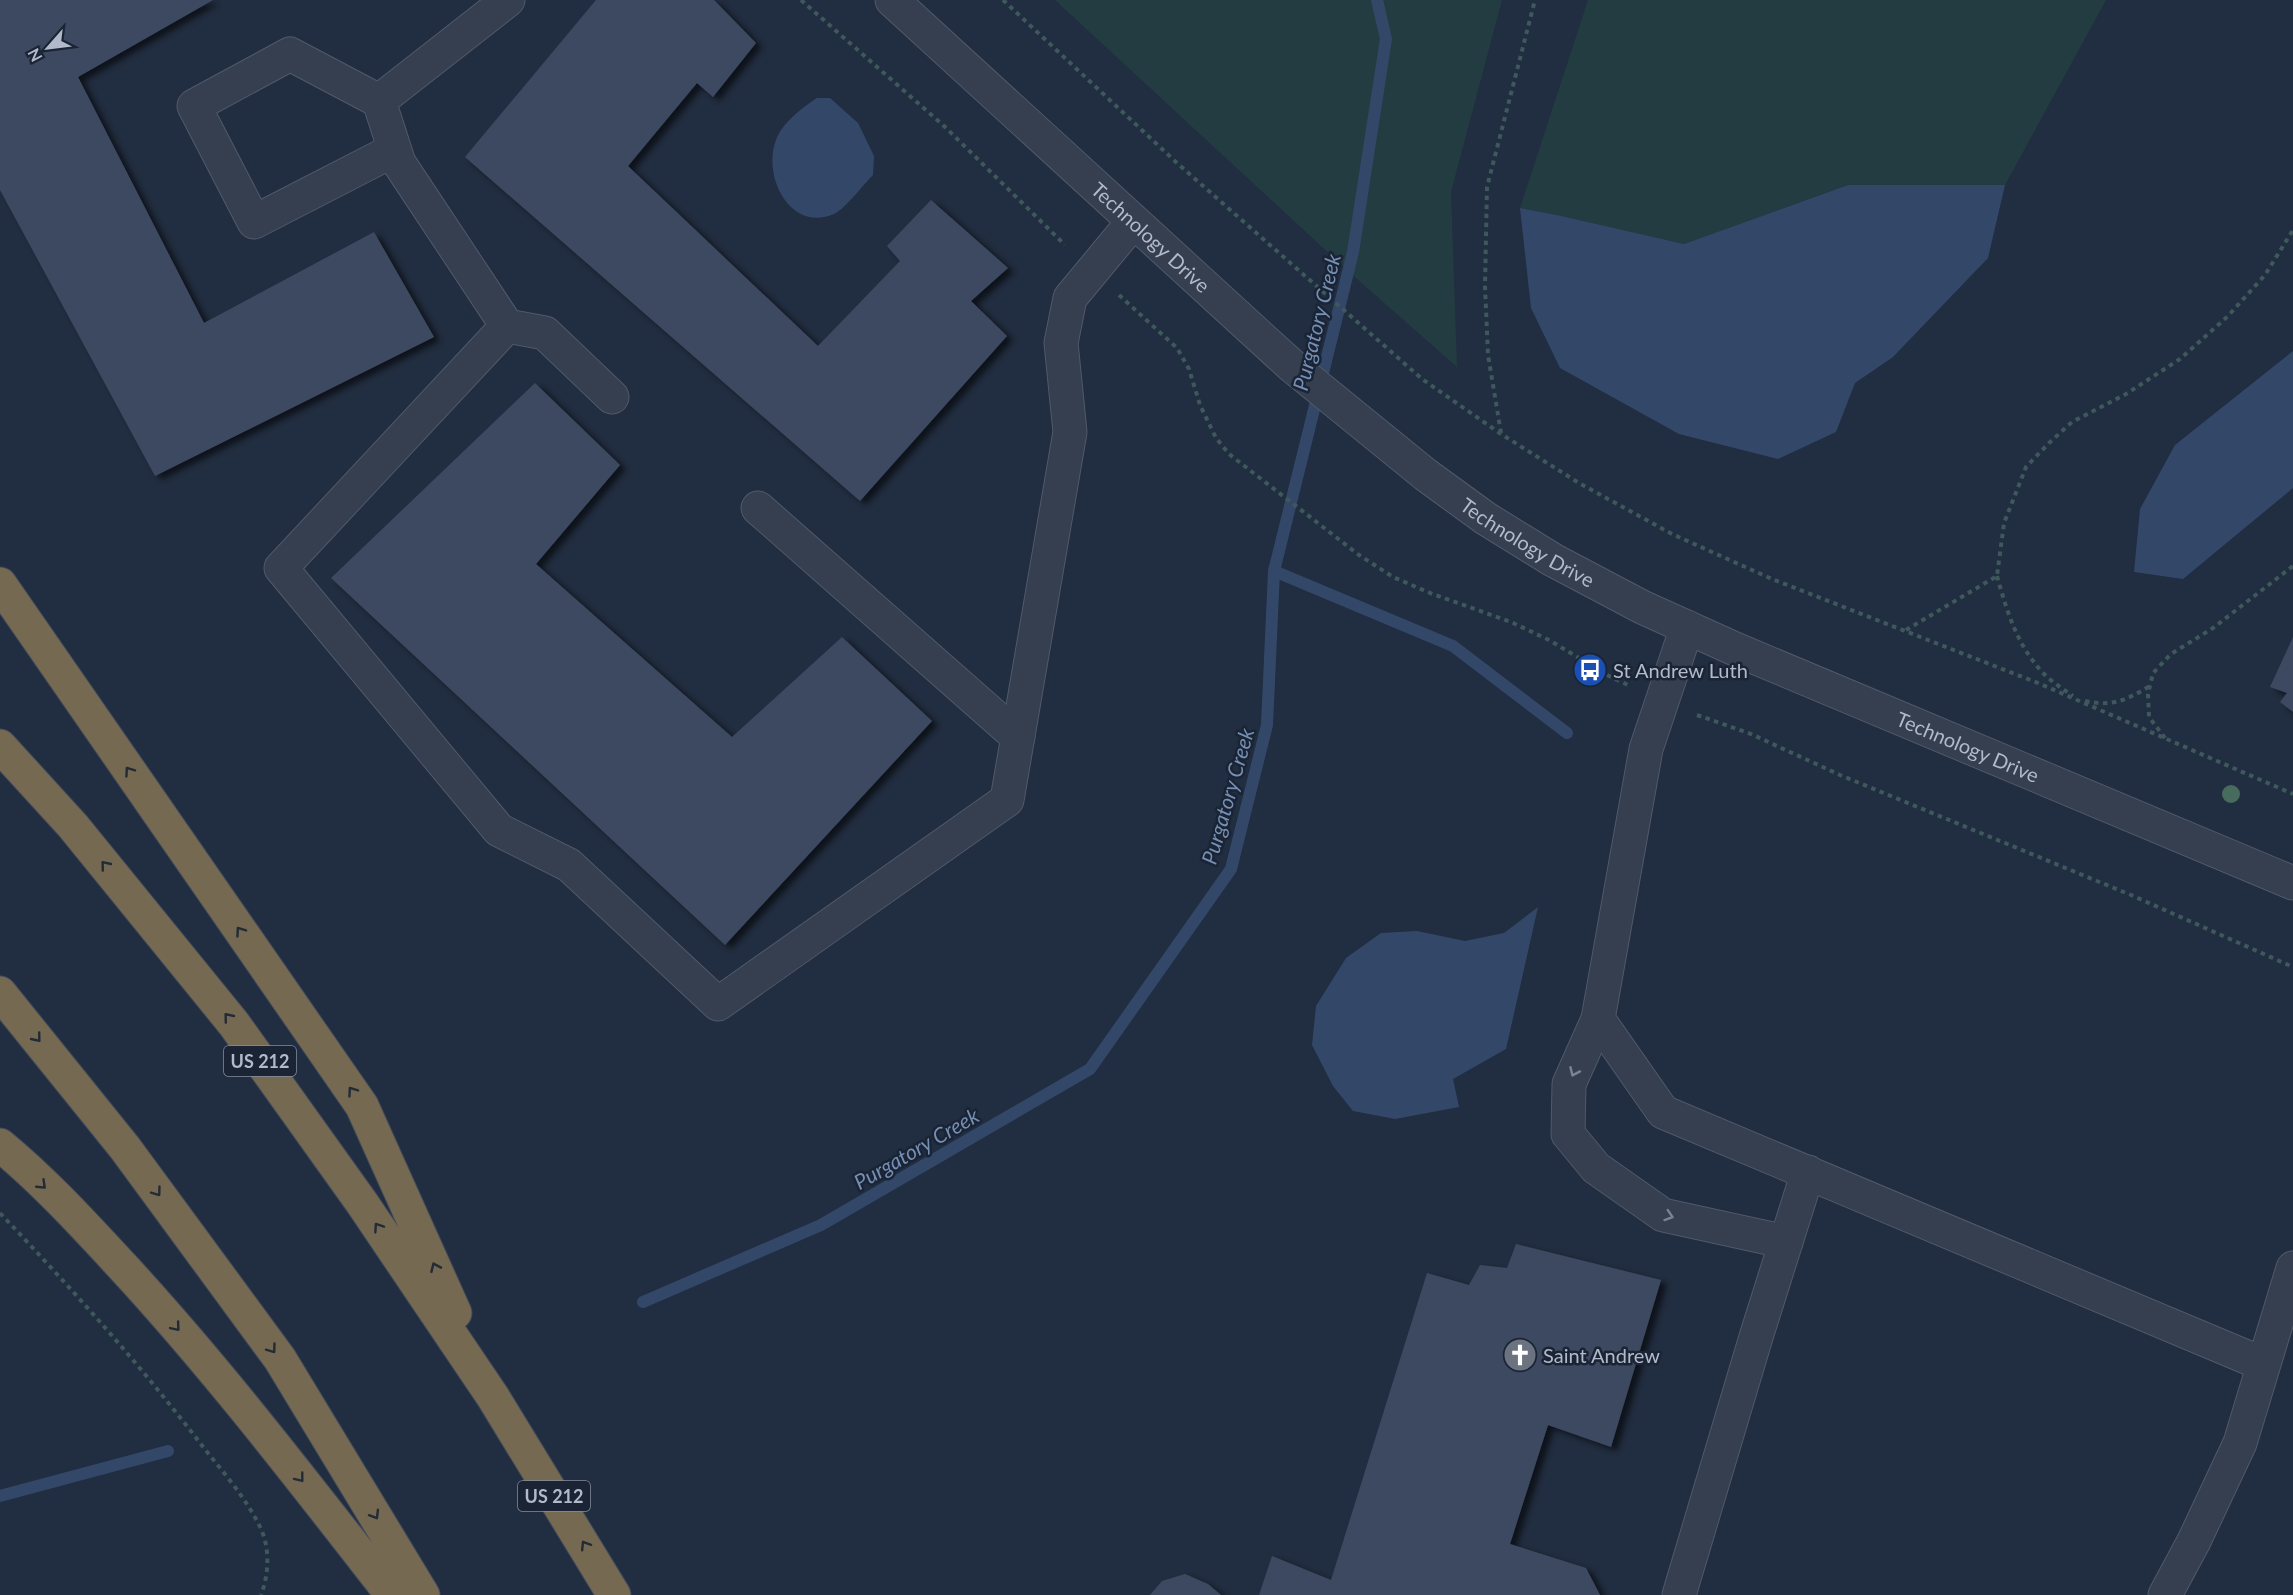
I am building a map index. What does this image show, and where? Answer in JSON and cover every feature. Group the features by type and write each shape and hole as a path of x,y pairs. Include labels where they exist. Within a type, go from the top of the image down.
{"highway":[{"path":"0,584 362,1106 493,1397"},
{"name":"US 212","path":"0,746 73,826 234,1024 362,1203 493,1397 614,1595"},
{"path":"0,993 125,1148 280,1359 423,1595"},
{"path":"0,1145 87,1228 168,1316 244,1407 392,1595"}],"street":[{"path":"379,101 508,0"},
{"name":"Technology Drive","path":"892,0 1292,366 1426,475 1485,518 1553,560 1642,607 2293,883"},
{"path":"394,150 254,222 194,106 290,54 379,101 399,163 507,326 545,333 612,397"},
{"path":"507,326 281,568 499,830 569,864 718,1004 1007,800 1070,432 1061,344 1070,298 1133,222"},
{"path":"758,508 1018,737"},
{"path":"1687,627 1646,749 1598,1019 1569,1084 1568,1134 1596,1168 1663,1215 1786,1242"},
{"path":"1598,1019 1663,1112 2263,1364"},
{"path":"1679,1595 1808,1173"},
{"path":"2165,1595 2194,1541 2240,1443 2293,1268"}],"path":[{"path":"801,0 944,126 1092,271 1177,348 1189,369 1200,405 1212,430 1229,454 1359,555 1393,577 1511,622 1549,640 1609,676 1662,700 1712,722 1750,734 1840,775 2131,895 2293,967"},
{"path":"1003,0 1177,163 1422,379 1501,434 1579,483 1672,534 1772,579 2077,700 2293,795"},
{"path":"1501,434 1488,355 1485,286 1487,187 1535,0"},
{"path":"2150,686 2132,697 2103,705 2077,700 2045,675 2028,655 2013,626 1997,576 2004,523 2026,467 2049,442 2072,422 2126,394 2180,360 2228,316 2265,275 2293,230"},
{"path":"2166,739 2149,717 2150,686 2153,673 2171,654 2214,628 2293,566"},
{"path":"1905,631 1997,576"},
{"path":"0,1213 109,1330 160,1391 245,1502 261,1530 268,1558 266,1584 261,1595"}],"green space":[{"path":"1055,0 1502,0 1451,192 1457,367 1348,271"},
{"path":"1588,0 2106,0 2005,185 1848,185 1684,244 1520,208"}],"water":[{"path":"817,98 830,98 858,123 874,156 873,175 843,207 834,214 818,218 804,216 783,198 773,169 773,154 779,134 799,111"},
{"path":"1848,185 2005,185 1988,258 1893,357 1855,383 1836,432 1778,459 1679,434 1560,368 1531,308 1520,208 1684,244"},
{"path":"2293,351 2293,488 2183,579 2134,572 2140,509 2175,445"},
{"path":"1538,907 1506,1049 1453,1079 1459,1107 1395,1119 1353,1111 1333,1086 1312,1045 1316,1006 1346,958 1381,933 1417,931 1465,941 1504,933"}],"building":[{"path":"0,0 213,0 78,77 204,323 374,232 434,337 155,476 0,190"},
{"path":"596,0 714,0 756,43 713,97 697,83 628,166 818,346 900,261 887,246 931,200 1008,268 971,301 1007,336 860,501 465,157"},
{"path":"535,383 620,465 536,564 732,737 842,637 932,721 725,945 331,578"},
{"path":"2293,637 2293,712 2280,702 2287,693 2270,687"},
{"name":"Saint Andrew","path":"1516,1244 1661,1280 1611,1447 1548,1425 1510,1544 1586,1568 1600,1595 1259,1595 1272,1556 1331,1580 1427,1273 1469,1285 1480,1265 1507,1268"},
{"path":"1185,1574 1208,1584 1221,1595 1150,1595 1162,1581"}],"waterway":[{"name":"Purgatory Creek","path":"643,1302 821,1225 1090,1069 1231,869 1267,725 1274,571 1353,252 1386,39 1377,0"},
{"path":"1274,571 1453,646 1567,733"},
{"name":"Purgatory Creek","path":"0,1496 168,1451"}],"place":[{"name":"St Andrew Luth","path":"1590,670"},
{"name":"Saint Andrew","path":"1520,1355"}]}
